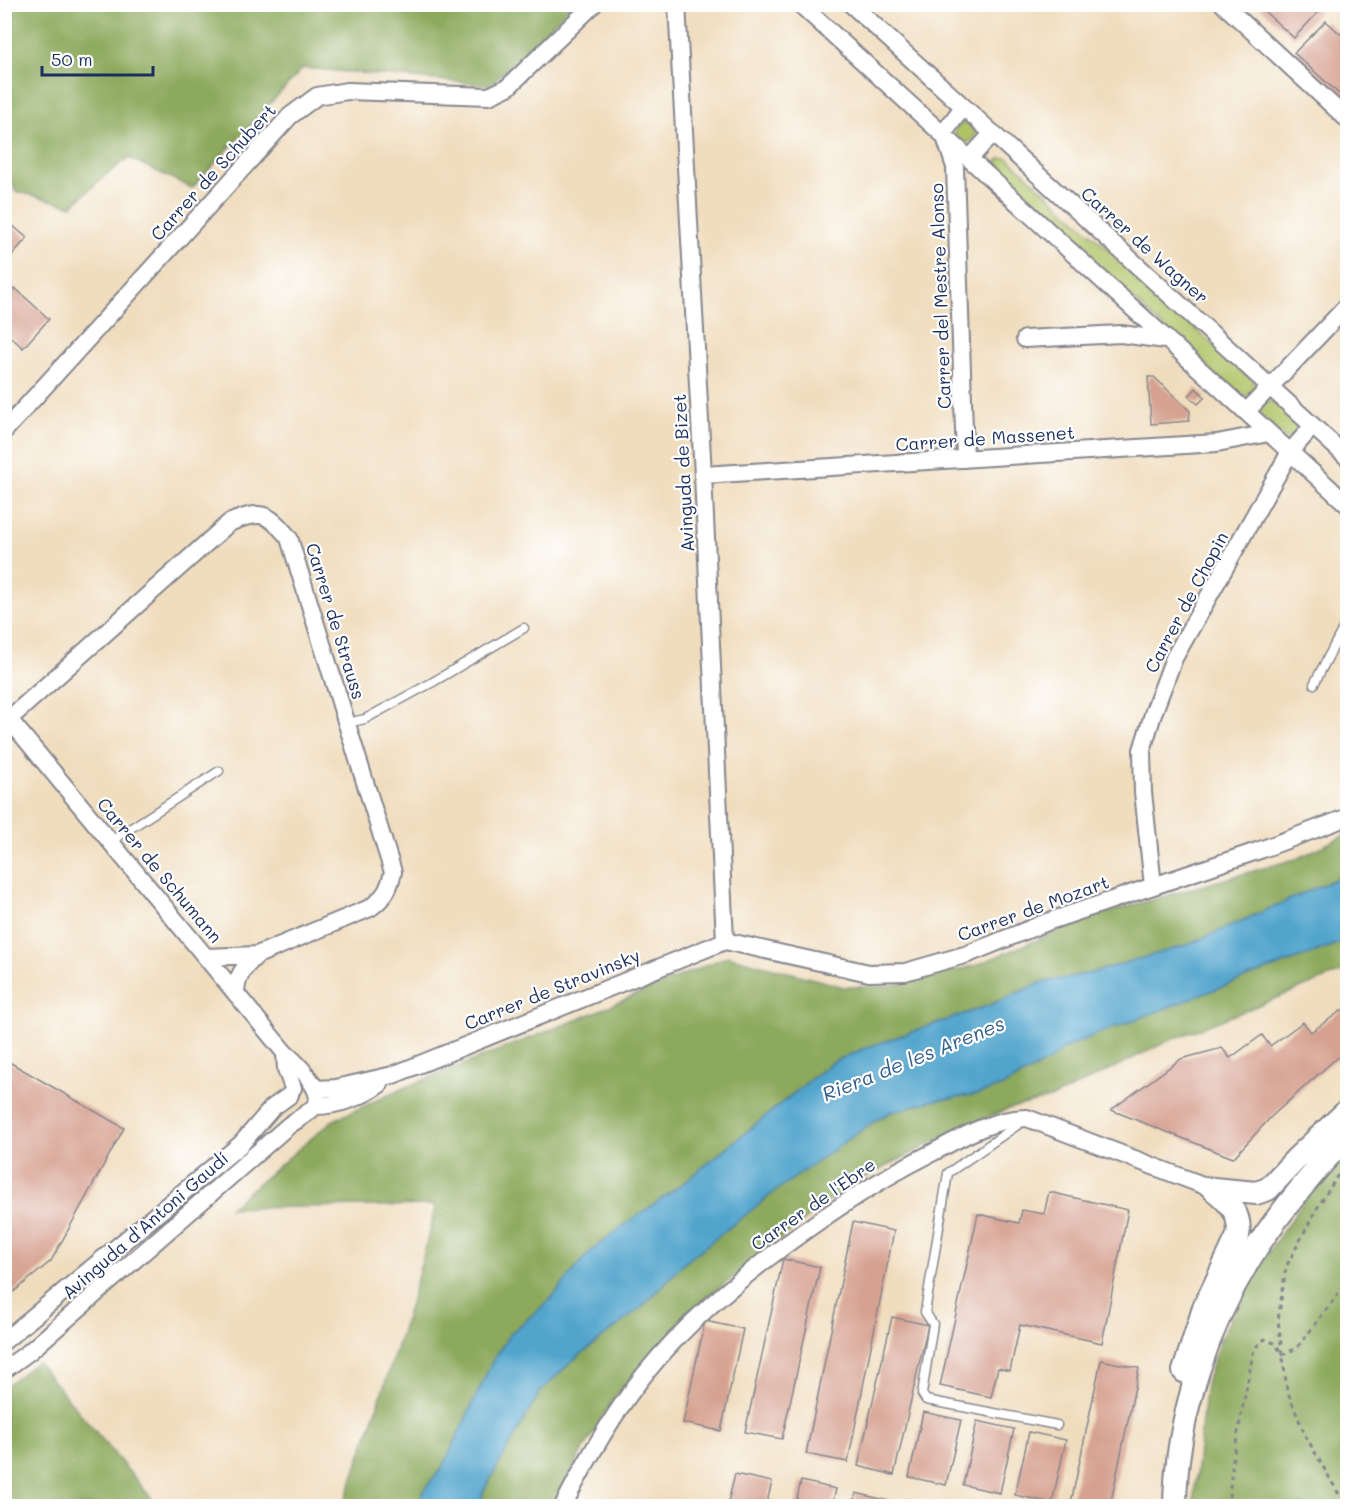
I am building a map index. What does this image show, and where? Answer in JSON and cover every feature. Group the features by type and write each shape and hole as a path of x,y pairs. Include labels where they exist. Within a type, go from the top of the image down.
{"main road":[{"path":"1214,1189 1256,1193 1268,1189 1347,1110"},
{"path":"1175,1504 1186,1418 1213,1331 1242,1272 1260,1243 1347,1134"},
{"path":"1175,1504 1169,1466 1179,1388 1204,1308 1238,1236 1240,1225 1233,1208 1214,1189"}],"street":[{"name":"Carrer de Schubert","path":"4,431 290,116 317,96 347,91 489,96 508,87 594,4"},
{"name":"Avinguda de Bizet","path":"677,4 703,475 725,941"},
{"path":"800,4 1347,505"},
{"name":"Carrer de Wagner","path":"851,4 1347,458"},
{"path":"1223,4 1347,120"},
{"path":"943,134 963,107"},
{"path":"970,158 993,133"},
{"name":"Carrer del Mestre Alonso","path":"943,134 956,167 965,459"},
{"path":"1246,412 1347,305"},
{"path":"1025,339 1121,334 1166,340"},
{"path":"1290,452 1313,426"},
{"name":"Carrer de Massenet","path":"703,475 1217,443 1269,433"},
{"name":"Carrer de Chopin","path":"1153,885 1143,792 1142,750 1154,711 1174,658 1290,452"},
{"name":"Carrer de Strauss","path":"7,716 229,523 250,514 264,514 281,528 289,538 393,872 389,889 381,900 370,908 257,955 207,957"},
{"name":"Carrer de Schumann","path":"7,716 285,1053 295,1061 314,1097"},
{"name":"Carrer de Mozart","path":"725,941 869,973 905,972 968,954 1047,922 1260,850 1347,817"},
{"name":"Carrer de Stravinsky","path":"291,1092 301,1082 314,1097 336,1088 393,1075 725,941"},
{"name":"Carrer de Strauss","path":"236,993 236,980 257,955"},
{"name":"Carrer de Schumann","path":"285,1053 291,1092"},
{"path":"291,1092 293,1106 300,1110 314,1097"},
{"name":"Avinguda d'Antoni Gaudí","path":"4,1341 241,1144 272,1108 291,1092"},
{"name":"Avinguda d'Antoni Gaudí","path":"4,1370 29,1352 288,1126 314,1097"},
{"name":"Carrer de l'Ebre","path":"563,1506 604,1431 644,1375 723,1293 832,1210 893,1172 987,1125 1007,1118 1027,1118 1214,1189"}],"lane":[{"path":"1314,684 1347,619"},
{"path":"347,723 364,719 433,682 524,628"},
{"path":"111,841 219,771"},
{"path":"1027,1118 948,1173 925,1312 933,1324 922,1394 926,1400 1057,1425"}],"path":[{"path":"1324,1161 1339,1174 1316,1210 1286,1267 1278,1320 1287,1390 1305,1435 1336,1491 1347,1506"},
{"path":"1282,1355 1297,1348 1347,1281"},
{"path":"1228,1506 1233,1460 1253,1353 1257,1346 1265,1340 1276,1344 1282,1355"}],"green space":[{"path":"5,4 572,5 490,85 303,68 192,188 129,158 103,177 72,206 15,191 5,163 5,74 12,73 5,45"},
{"path":"965,123 972,126 975,133 972,140 965,143 958,140 955,133 958,126"},
{"path":"1001,158 1008,158 1253,381 1254,389 1249,395 1239,397 994,171 995,164"},
{"path":"1267,400 1281,408 1295,421 1299,430 1292,439 1285,438 1258,413 1258,407"},
{"path":"1347,834 1347,874 1190,944 1091,973 1040,983 990,1005 865,1048 831,1063 681,1185 589,1253 550,1300 510,1334 492,1362 443,1467 426,1487 418,1506 343,1506 405,1319 436,1205 229,1208 332,1121 406,1087 586,1016 728,956 844,987 890,986 974,966 1092,917 1299,858"},
{"path":"1347,940 1347,970 1166,1042 1054,1097 1011,1108 963,1127 869,1175 819,1208 711,1295 659,1347 615,1397 553,1506 481,1506 483,1492 540,1392 571,1362 642,1307 683,1264 777,1190 876,1120 891,1112 931,1101 979,1094 1005,1085 1049,1061 1063,1049 1097,1034"},
{"path":"1347,1145 1347,1506 1193,1506 1206,1383 1221,1338 1248,1283 1316,1182"},
{"path":"37,1362 158,1506 5,1506 5,1386"}],"water":[{"name":"Riera de les Arenes","path":"1347,874 1347,940 1097,1034 1063,1049 1049,1061 1005,1085 979,1094 931,1101 891,1112 876,1120 777,1190 683,1264 642,1307 571,1362 540,1392 483,1492 481,1506 418,1506 426,1487 443,1467 492,1362 510,1334 550,1300 589,1253 681,1185 831,1063 865,1048 990,1005 1040,983 1091,973 1190,944"}],"building":[{"path":"1256,4 1326,4 1294,38"},
{"path":"1326,21 1348,41 1348,102 1294,53"},
{"path":"4,218 27,238 4,264"},
{"path":"15,288 49,319 23,348 4,331 4,299"},
{"path":"1148,377 1154,377 1190,411 1189,421 1151,424"},
{"path":"1196,388 1205,397 1198,404 1189,396"},
{"path":"1348,1006 1348,1051 1332,1062 1272,1116 1233,1158 1111,1110 1181,1059 1222,1048 1230,1058 1262,1035 1270,1046 1303,1022 1311,1032"},
{"path":"4,1059 124,1128 51,1261 4,1300"},
{"path":"1049,1192 1128,1210 1102,1343 1020,1325 1010,1371 998,1368 991,1397 940,1386 978,1214 1019,1223 1022,1210 1044,1214"},
{"path":"853,1222 894,1231 848,1462 806,1454"},
{"path":"783,1259 820,1267 782,1439 745,1432"},
{"path":"892,1317 928,1325 894,1475 858,1466"},
{"path":"705,1321 743,1329 721,1431 683,1423"},
{"path":"1101,1360 1139,1368 1110,1506 1087,1506 1071,1503"},
{"path":"923,1412 961,1420 946,1485 909,1477"},
{"path":"977,1421 1014,1429 1000,1493 963,1485"},
{"path":"1029,1432 1066,1440 1052,1503 1015,1495"},
{"path":"735,1474 772,1482 766,1506 727,1506"},
{"path":"801,1481 836,1489 832,1506 795,1506"},
{"path":"856,1493 893,1502 892,1506 853,1506"},
{"path":"906,1499 939,1505 939,1506 905,1506"}]}
